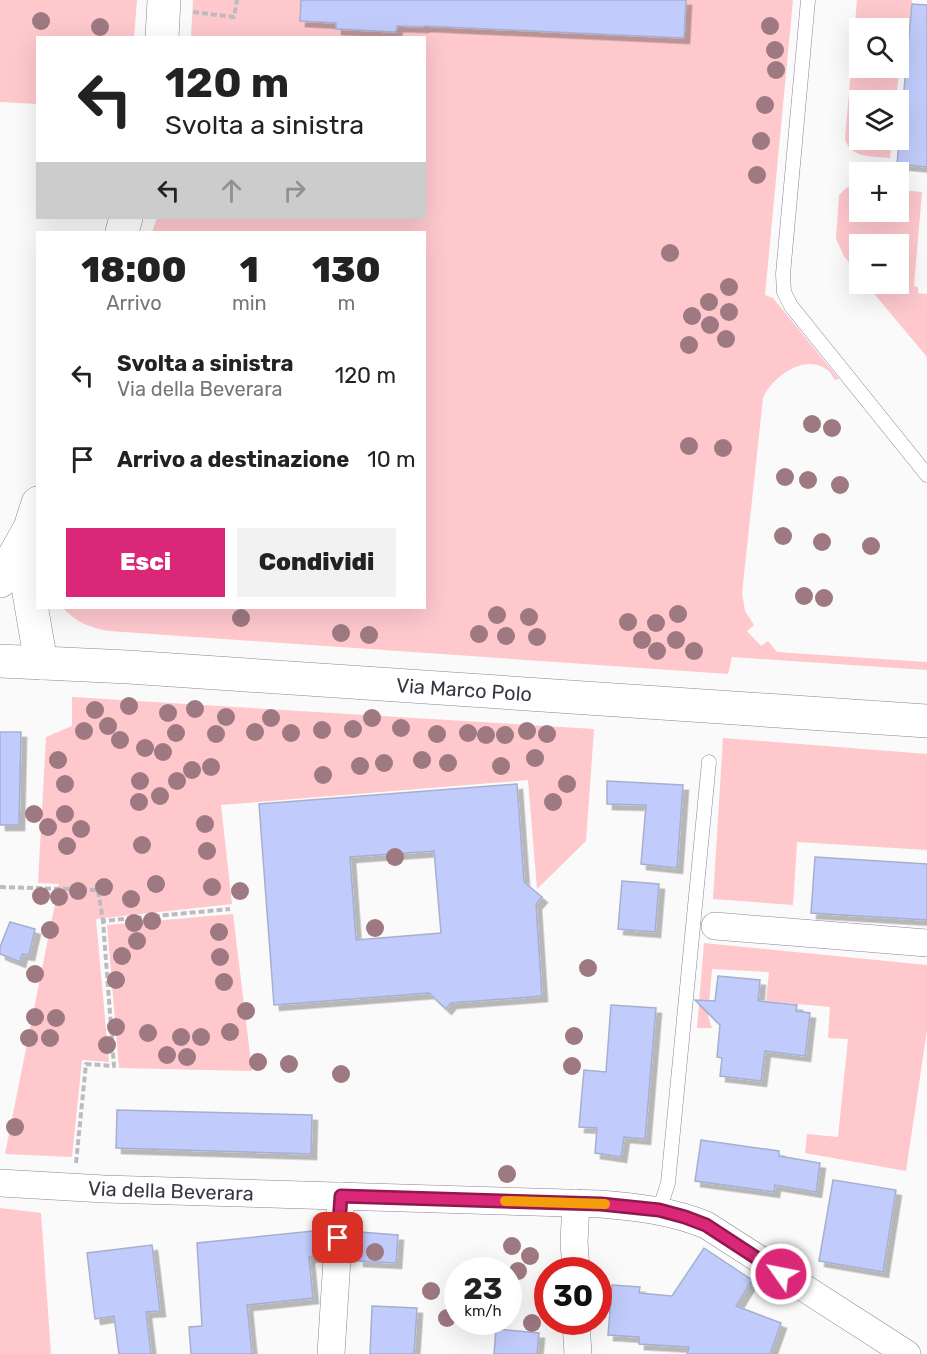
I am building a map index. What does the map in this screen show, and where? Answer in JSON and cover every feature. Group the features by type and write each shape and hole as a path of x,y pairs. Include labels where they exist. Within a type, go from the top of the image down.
{"main road":[{"path":"163,36 176,6"},
{"path":"0,581 34,516"},
{"path":"34,516 28,587 41,663"},
{"name":"Via Marco Polo","path":"0,661 927,721"}],"street":[{"path":"715,926 927,943"},
{"name":"Via della Beverara","path":"0,1184 576,1203 659,1210 706,1225 907,1354"},
{"path":"331,1354 341,1196"},
{"path":"575,1257 576,1203"},
{"path":"577,1335 578,1354"}],"lane":[{"path":"808,0 784,292 791,306 927,474"},
{"path":"659,1210 668,1183 709,762"}],"path":[{"path":"176,6 234,17 237,0"},
{"path":"0,887 98,890 103,921 114,1066 86,1064 73,1188"},
{"path":"103,921 230,909"}],"shaded area":[{"path":"0,0 137,0 134,36 36,36 36,104 0,102"},
{"path":"193,0 793,0 765,295 773,298 839,379 835,380 830,372 817,365 799,366 789,370 773,383 763,398 742,593 745,611 754,625 747,631 761,646 768,641 777,652 927,662 927,670 732,657 728,674 109,631 84,624 68,613 64,609 426,609 426,231 152,231 157,219 426,219 426,36 191,36"},
{"path":"857,0 912,0 909,31 909,18 855,18"},
{"path":"850,78 898,78 897,90 849,90"},
{"path":"849,93 849,146 845,139"},
{"path":"852,150 891,150 890,158 857,153"},
{"path":"849,187 849,222 909,222 909,191 922,192 914,286 918,287 918,293 927,294 927,357 874,294 909,294 909,234 849,234 849,262 836,239 839,195"},
{"path":"72,697 594,729 586,841 537,889 528,780 221,805 232,904 96,919 109,1062 82,1060 72,1157 5,1154 59,884 38,883 46,737 72,726"},
{"path":"723,738 927,754 927,850 797,842 793,905 713,899"},
{"path":"233,914 252,1071 119,1068 107,925"},
{"path":"704,943 927,965 927,1030 906,1171 805,1153 807,1134 838,1137 848,1039 828,1038 830,1007 766,1001 769,972 712,969 708,1016 712,1028 697,1028"},
{"path":"0,1208 41,1213 51,1354 0,1354"}],"building":[{"path":"301,0 686,0 684,38 424,26 397,26 396,32 336,29 336,23 300,21"},
{"path":"912,4 927,5 927,167 909,165 909,162 897,162 898,150 909,150 909,90 904,90 905,78 909,78"},
{"path":"0,732 21,732 19,825 0,825"},
{"path":"607,781 683,785 677,868 641,864 646,805 607,804"},
{"path":"517,784 524,882 542,897 536,904 542,996 451,1003 446,1009 429,993 274,1005 259,804","holes":["434,851 441,933 356,940 350,857"]},
{"path":"815,857 927,864 927,920 811,913"},
{"path":"622,881 659,884 655,932 618,929"},
{"path":"10,922 35,929 29,955 22,954 20,962 0,954 0,947"},
{"path":"718,976 760,980 758,1001 797,1005 796,1011 810,1013 805,1056 765,1051 761,1081 720,1076 722,1058 717,1057 720,1025 695,1000 715,1001"},
{"path":"611,1005 656,1008 645,1139 624,1137 621,1157 595,1153 597,1128 579,1127 584,1070 606,1072"},
{"path":"117,1110 312,1115 311,1154 116,1148"},
{"path":"701,1140 779,1151 779,1156 820,1163 816,1192 775,1185 774,1192 695,1181"},
{"path":"833,1180 896,1190 883,1272 819,1261"},
{"path":"313,1231 315,1256 309,1257 313,1298 247,1305 252,1354 191,1354 189,1327 202,1326 197,1243"},
{"path":"360,1232 398,1235 396,1263 358,1261"},
{"path":"152,1245 160,1311 146,1312 151,1354 119,1354 114,1316 95,1319 87,1253"},
{"path":"704,1248 752,1280 736,1306 781,1323 770,1354 687,1354 689,1347 639,1344 639,1337 608,1335 612,1335 612,1285 640,1287 639,1293 672,1296"},
{"path":"372,1306 417,1308 414,1354 370,1354"},
{"path":"522,1331 539,1335 537,1354 494,1354 496,1335 522,1335"}],"slow traffic":[{"path":"505,1201 605,1204"}],"route":[{"path":"338,1238 341,1196 631,1206 659,1210 706,1225 781,1274"}]}
